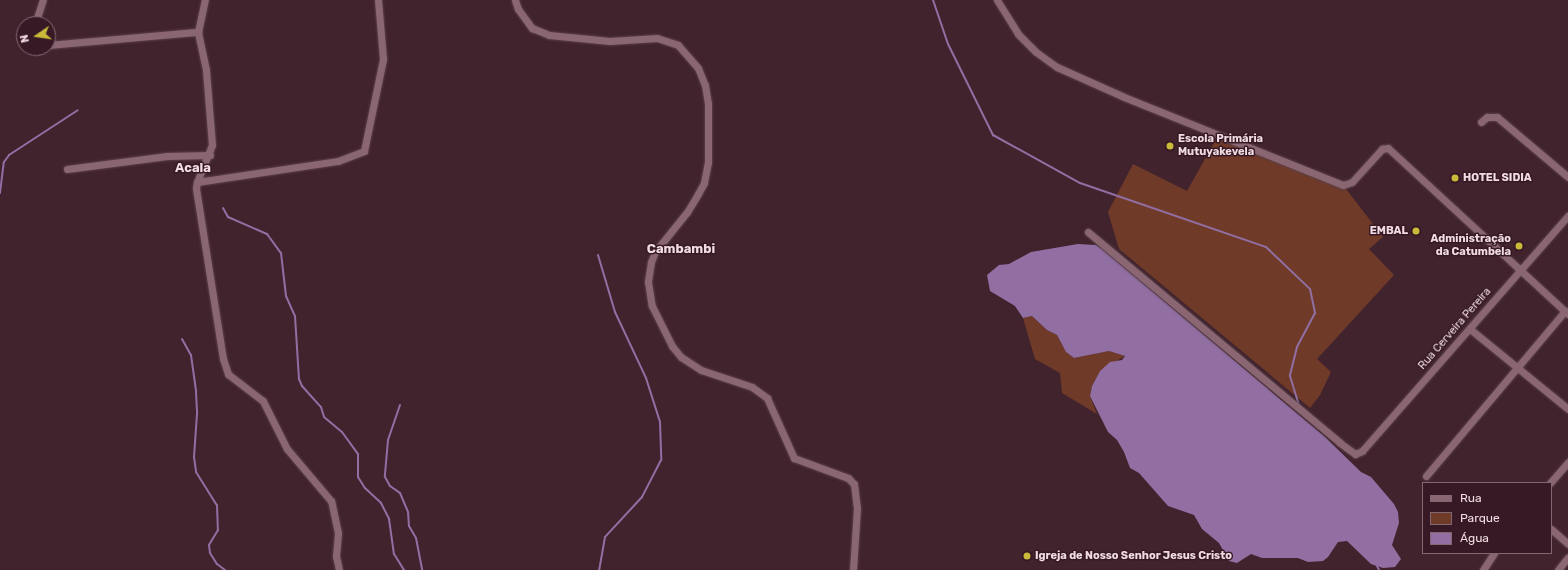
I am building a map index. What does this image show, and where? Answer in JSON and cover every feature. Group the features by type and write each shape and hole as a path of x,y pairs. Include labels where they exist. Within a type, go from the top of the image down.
{"street":[{"path":"38,16 43,0"},
{"path":"205,0 198,32 201,38 208,85 212,145 210,155 197,182 198,204 223,359 228,374 263,402 287,449 331,502 338,532 336,556 339,570"},
{"path":"197,182 338,161 364,151 383,59 378,0"},
{"path":"515,0 518,9 532,28 549,35 610,41 657,38 678,45 698,68 706,85 708,103 706,169 704,183 688,212 655,252 651,262 648,282 652,306 672,346 681,357 701,370 752,387 767,398 794,458 848,478 854,484 857,508 853,570"},
{"path":"997,0 1018,34 1053,65 1124,97 1343,184 1352,182 1385,148 1522,270 1567,313 1516,368 1426,476"},
{"path":"56,44 198,32"},
{"path":"1481,122 1487,117 1496,117 1568,177"},
{"path":"67,169 166,156 210,155"},
{"name":"Rua Cerveira Pereira","path":"1088,232 1355,454 1362,451 1568,217"},
{"path":"1470,329 1568,409"},
{"path":"1551,482 1568,462"},
{"path":"1552,530 1568,544"},
{"path":"1485,567 1493,554"},
{"path":"1558,570 1568,557"}],"green space":[{"path":"1219,134 1343,185 1383,237 1369,249 1394,275 1317,359 1331,372 1320,395 1310,408 1119,249 1108,212 1133,164 1187,191"},
{"path":"1032,316 1047,330 1057,335 1066,352 1074,358 1109,351 1125,356 1100,371 1092,386 1090,396 1097,414 1062,393 1060,373 1035,359 1023,318"}],"water":[{"path":"1078,244 1096,245 1102,249 1325,437 1361,472 1371,477 1394,504 1398,512 1399,523 1392,545 1401,559 1395,567 1383,568 1371,564 1347,541 1338,542 1328,557 1323,561 1308,562 1298,558 1262,558 1251,554 1237,563 1229,561 1219,543 1202,529 1194,515 1168,506 1139,473 1130,468 1124,452 1117,440 1108,432 1090,396 1092,386 1100,371 1110,362 1122,360 1125,356 1109,351 1074,358 1066,352 1057,335 1047,330 1032,316 1023,318 1015,306 990,291 987,275 999,265 1009,264 1031,252"}],"waterway":[{"path":"933,0 948,44 993,135 1080,183 1266,247 1310,289 1315,313 1297,347 1290,376 1299,405"},
{"path":"0,193 4,162 9,155 78,110"},
{"path":"223,208 228,217 267,234 281,253 286,296 295,316 299,379 302,386 321,407 324,417 342,432 358,454 358,477 365,488 381,503 389,519 394,554 404,570"},
{"path":"598,255 615,312 646,378 660,422 661,460 642,497 605,537 599,570"},
{"path":"182,339 191,355 196,392 197,414 194,457 196,472 217,505 218,530 209,545 210,553 217,564 225,570"},
{"path":"400,405 388,440 385,477 390,486 400,493 408,512 409,526 416,538 422,570"},
{"path":"1376,564 1379,570"}],"place":[{"name":"Escola Primária Mutuyakevela","path":"1170,146"},
{"name":"HOTEL SIDIA","path":"1455,178"},
{"name":"EMBAL","path":"1416,231"},
{"name":"Administração da Catumbela","path":"1519,246"},
{"name":"Igreja de Nosso Senhor Jesus Cristo","path":"1027,556"}],"district":[{"name":"Acala","path":"193,168"},
{"name":"Cambambi","path":"681,249"}]}
